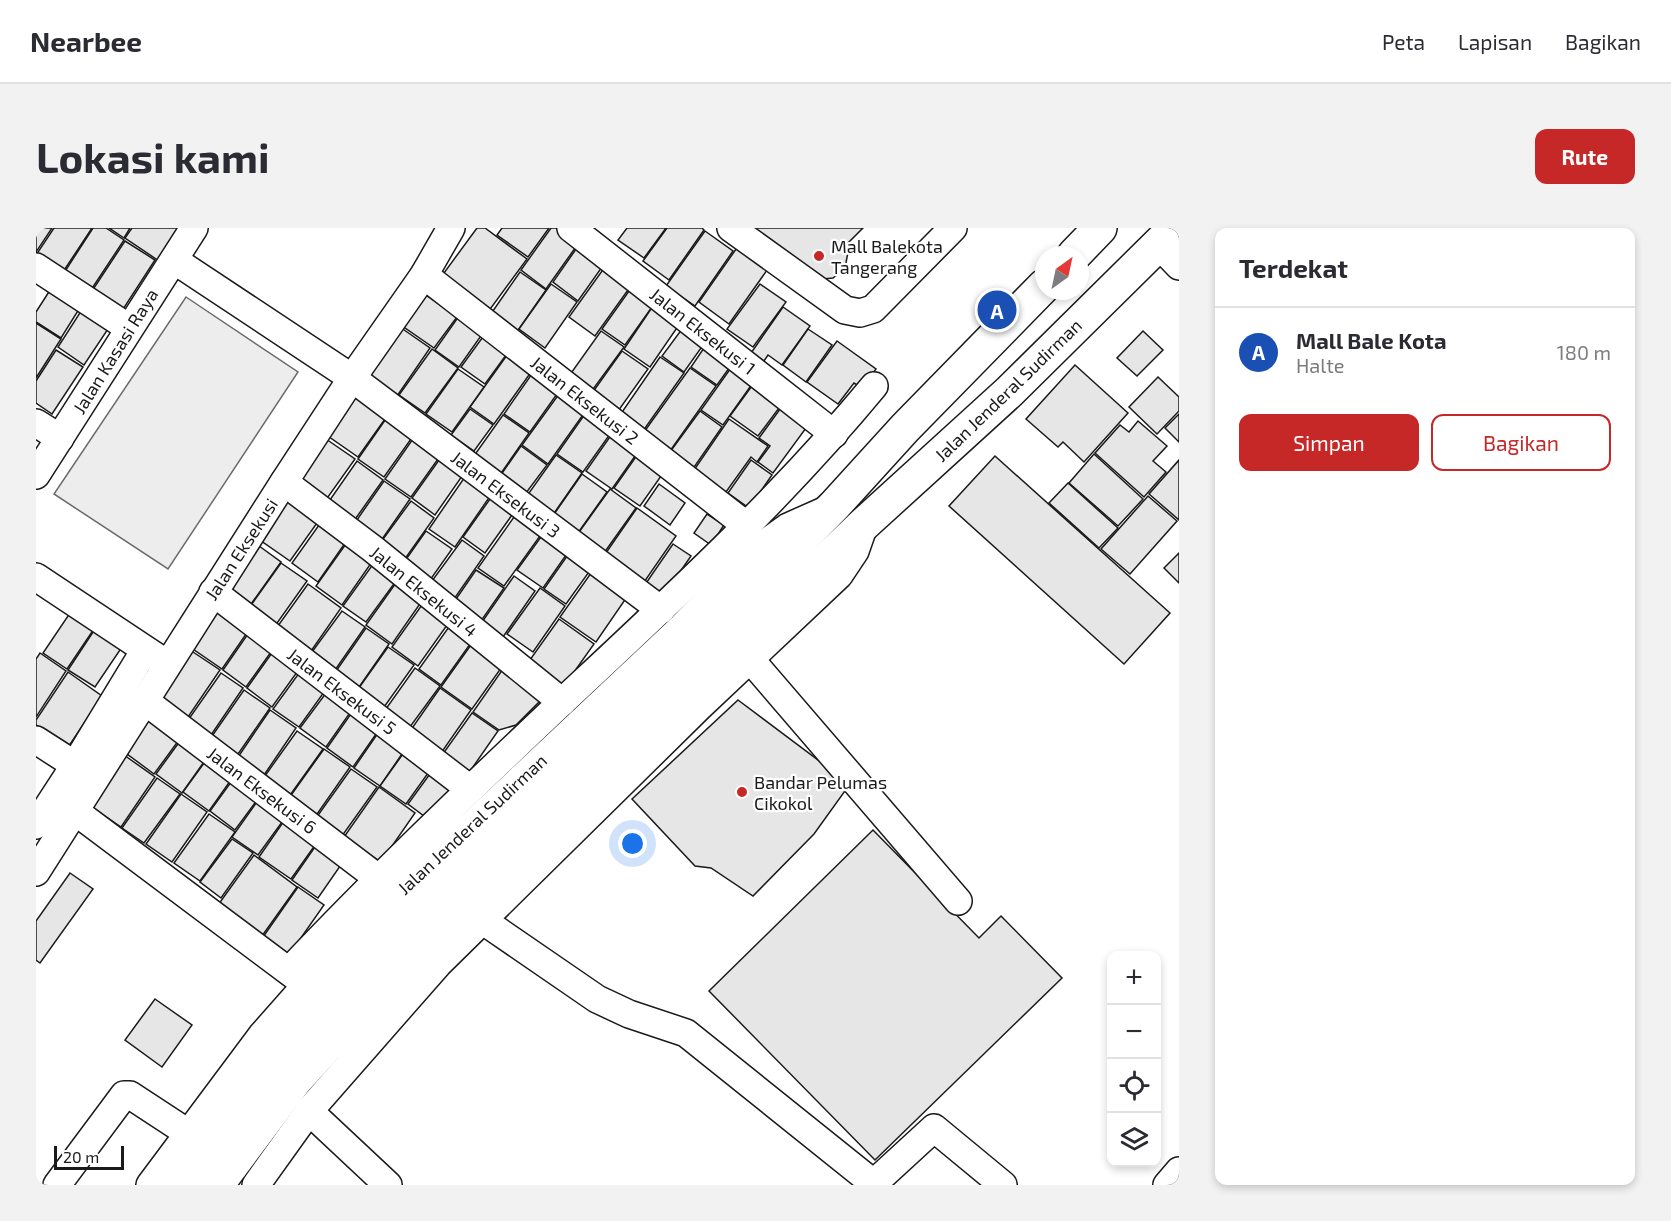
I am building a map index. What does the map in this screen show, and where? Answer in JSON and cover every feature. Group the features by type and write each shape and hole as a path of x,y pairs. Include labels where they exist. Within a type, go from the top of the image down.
{"main road":[{"path":"1083,246 1100,228"},
{"name":"Jalan Jenderal Sudirman","path":"181,1185 281,1054 328,999 405,922 572,783 864,524 1171,246"},
{"name":"Jalan Jenderal Sudirman","path":"217,1185 294,1082 438,924 905,428 1035,295"}],"street":[{"name":"Jalan Kasasi Raya","path":"36,475 194,228"},
{"name":"Jalan Eksekusi","path":"36,825 75,765 156,657 213,592 452,228"},
{"name":"Jalan Eksekusi 1","path":"571,228 834,434"},
{"path":"731,228 845,310 860,312 873,309 953,228"},
{"name":"Jalan Eksekusi 3","path":"174,260 352,378 661,610"},
{"path":"36,267 129,328"},
{"name":"Jalan Eksekusi 2","path":"423,275 747,526"},
{"path":"76,812 299,978 379,879 470,789 562,702 619,667 661,610 747,526 834,434 874,386"},
{"path":"36,423 60,438"},
{"name":"Jalan Eksekusi 4","path":"284,482 373,549 562,702"},
{"name":"Jalan Jenderal Sudirman","path":"150,1185 262,1035 299,978 331,957 619,667 682,627 760,547 788,527 834,506"},
{"name":"Jalan Jenderal Sudirman","path":"260,1183 309,1111 438,964 839,575 855,551 864,524"},
{"path":"36,577 156,657"},
{"name":"Jalan Eksekusi 5","path":"213,592 470,789"},
{"name":"Jalan Eksekusi","path":"36,872 145,701 156,657"},
{"path":"750,659 958,901"},
{"name":"Jalan Eksekusi 6","path":"145,701 379,879"},
{"path":"36,740 75,765"},
{"path":"482,920 597,999 628,1014 686,1033 873,1184 934,1128 1004,1185"},
{"path":"57,1185 124,1095 130,1095 188,1133"},
{"path":"309,1111 388,1185"},
{"path":"1167,1185 1179,1172"}],"shaded area":[{"path":"186,297 298,372 168,569 54,494"}],"building":[{"path":"36,228 52,228 36,252"},
{"path":"54,228 92,228 59,278 36,255"},
{"path":"93,228 106,228 124,240 87,296 60,279"},
{"path":"109,228 130,228 124,238"},
{"path":"132,228 180,228 159,261 125,238"},
{"path":"477,228 485,228 527,259 488,312 441,277"},
{"path":"502,228 549,228 528,257 497,235"},
{"path":"551,228 556,228 578,244 546,289 521,270"},
{"path":"627,228 666,228 644,258 618,240"},
{"path":"667,228 702,228 704,230 669,280 643,261"},
{"name":"Mall Balekota Tangerang","path":"754,228 863,228 846,245 848,252 845,268 833,278 823,279"},
{"path":"705,231 733,251 695,306 666,286"},
{"path":"125,241 155,260 118,317 88,297"},
{"path":"581,242 607,260 578,301 553,282"},
{"path":"741,242 772,263 729,324 699,302"},
{"path":"607,264 633,283 595,336 569,317"},
{"path":"520,272 546,290 514,336 488,318"},
{"path":"551,284 577,302 545,348 519,329"},
{"path":"634,284 657,300 625,345 602,329"},
{"path":"760,284 786,302 753,347 727,329"},
{"path":"52,287 81,306 61,338 36,322 36,312"},
{"path":"420,291 457,317 434,348 398,323"},
{"path":"655,303 681,322 650,367 624,349"},
{"path":"783,307 810,326 782,365 768,355 764,361 751,353"},
{"path":"83,308 110,326 84,365 58,347"},
{"path":"459,316 483,333 459,367 435,350"},
{"path":"36,323 61,339 36,378"},
{"path":"397,325 430,348 395,399 362,375"},
{"path":"685,325 706,341 684,372 662,356"},
{"path":"808,329 832,345 806,382 783,365"},
{"path":"601,331 624,347 591,392 569,376"},
{"path":"1143,331 1163,350 1137,376 1117,358"},
{"path":"485,334 509,351 485,384 461,367"},
{"path":"837,341 876,369 862,388 854,383 838,404 807,382"},
{"path":"706,345 732,364 717,385 691,367"},
{"path":"432,349 458,368 425,413 399,395"},
{"path":"56,350 83,367 52,414 36,403 36,381"},
{"path":"510,351 534,368 494,424 470,407"},
{"path":"622,351 648,369 616,414 590,396"},
{"path":"660,357 684,373 643,431 620,415"},
{"path":"733,365 755,380 723,425 701,410"},
{"path":"1075,365 1128,413 1084,462 1063,442 1058,447 1026,419"},
{"path":"536,368 562,387 530,432 504,414"},
{"path":"690,368 716,386 670,451 644,432"},
{"path":"458,369 484,387 452,432 426,414"},
{"path":"1158,377 1179,397 1179,411 1157,434 1129,407"},
{"path":"754,383 782,404 758,436 730,416"},
{"path":"357,388 390,412 358,457 325,434"},
{"path":"559,394 585,412 548,464 522,445"},
{"path":"783,405 809,424 773,473 758,462 770,446 759,438"},
{"path":"470,409 493,425 474,451 451,435"},
{"path":"587,411 613,430 583,472 557,454"},
{"path":"700,411 722,427 690,473 667,456"},
{"path":"390,413 416,432 384,477 358,459"},
{"path":"1179,414 1179,442 1165,428"},
{"path":"503,415 529,433 497,479 471,460"},
{"path":"729,419 768,446 757,462 751,457 726,492 694,470"},
{"path":"1138,421 1167,446 1153,461 1166,472 1144,497 1095,453 1120,425 1129,432"},
{"path":"614,431 640,449 612,489 586,471"},
{"path":"417,433 443,452 411,497 385,479"},
{"path":"326,439 355,459 323,504 295,484"},
{"path":"521,446 547,465 523,497 498,479"},
{"path":"640,451 666,469 640,506 614,488"},
{"path":"444,453 467,469 435,515 412,498"},
{"path":"1094,454 1143,499 1118,526 1069,483"},
{"path":"556,455 582,473 550,519 524,500"},
{"path":"995,456 1170,613 1124,664 949,506"},
{"path":"751,460 772,475 749,508 728,493"},
{"path":"1179,460 1179,520 1149,494"},
{"path":"357,461 383,480 351,525 325,507"},
{"path":"469,471 495,489 455,547 429,529"},
{"path":"582,474 607,492 575,537 550,520"},
{"path":"384,481 410,499 378,545 352,527"},
{"path":"1068,483 1118,528 1099,548 1049,503"},
{"path":"659,484 685,503 670,525 644,506"},
{"path":"610,489 636,508 604,553 577,535"},
{"path":"290,492 322,516 290,561 257,538"},
{"path":"495,492 517,508 485,553 463,537"},
{"path":"1148,496 1177,521 1130,574 1101,549"},
{"path":"411,501 434,518 402,563 378,546"},
{"path":"637,508 676,536 640,588 601,560"},
{"path":"519,510 545,529 504,586 478,568"},
{"path":"707,514 724,525 711,545 694,533"},
{"path":"324,518 350,536 318,582 292,563"},
{"path":"546,530 571,548 543,588 517,570"},
{"path":"426,531 452,549 428,583 402,565"},
{"path":"462,540 484,556 452,602 429,585"},
{"path":"348,541 374,559 342,605 316,586"},
{"path":"255,543 281,562 249,607 223,589"},
{"path":"673,544 691,556 660,601 642,589"},
{"path":"572,549 594,565 566,604 544,589"},
{"path":"1179,553 1179,583 1164,568"},
{"path":"376,560 399,577 366,622 343,606"},
{"path":"281,563 307,581 275,626 249,608"},
{"path":"596,566 631,591 596,642 560,617"},
{"path":"476,570 504,588 481,621 454,602"},
{"path":"514,576 535,591 503,637 482,622"},
{"path":"398,580 424,598 392,644 366,625"},
{"path":"308,584 341,608 309,654 275,630"},
{"path":"540,588 565,606 533,652 507,634"},
{"path":"424,602 450,621 418,666 392,647"},
{"path":"220,605 251,627 222,669 190,647"},
{"path":"342,611 365,627 333,673 309,656"},
{"path":"70,613 94,629 67,669 43,653"},
{"path":"559,619 594,644 562,689 527,664"},
{"path":"451,624 473,640 441,685 419,669"},
{"path":"252,628 276,645 246,687 223,670"},
{"path":"366,628 389,644 357,690 334,674"},
{"path":"95,629 122,647 95,687 68,670"},
{"path":"473,642 504,664 472,709 441,687"},
{"path":"388,647 414,665 382,710 356,692"},
{"path":"190,650 220,670 186,720 156,700"},
{"path":"274,650 300,668 272,707 247,688"},
{"path":"40,653 66,671 36,717 36,659"},
{"path":"505,666 545,696 516,725 499,730 473,712"},
{"path":"415,668 440,686 407,731 383,713"},
{"path":"302,669 327,688 299,727 273,709"},
{"path":"68,672 102,696 69,746 36,725 36,720"},
{"path":"221,673 243,688 209,738 186,723"},
{"path":"440,688 471,710 439,756 408,734"},
{"path":"329,689 354,707 326,747 300,728"},
{"path":"244,690 270,708 236,757 210,739"},
{"name":"Bandar Pelumas Cikokol","path":"738,700 850,784 814,834 753,896 711,868 695,866 632,799"},
{"path":"355,708 381,727 353,767 327,748"},
{"path":"270,710 296,728 262,778 236,760"},
{"path":"472,713 498,731 466,777 440,758"},
{"path":"147,717 179,740 154,774 123,751"},
{"path":"297,731 323,749 288,798 262,780"},
{"path":"378,733 404,751 380,786 354,768"},
{"path":"180,741 206,759 182,793 156,774"},
{"path":"324,749 350,767 315,817 289,798"},
{"path":"405,751 431,769 406,804 380,786"},
{"path":"124,755 155,777 121,827 89,805"},
{"path":"207,759 233,777 209,811 183,792"},
{"path":"351,769 377,787 342,836 316,818"},
{"path":"432,771 453,785 428,819 408,804"},
{"path":"157,778 180,794 144,843 122,828"},
{"path":"234,778 260,796 235,830 210,811"},
{"path":"379,787 415,813 381,862 344,837"},
{"path":"181,794 207,812 172,862 146,844"},
{"path":"259,799 285,818 258,855 232,837"},
{"path":"209,814 235,832 200,881 174,863"},
{"path":"286,818 318,841 291,879 259,857"},
{"path":"873,830 979,938 1001,916 1062,978 875,1160 709,991"},
{"path":"232,839 253,853 221,898 200,882"},
{"path":"319,841 345,859 318,898 292,880"},
{"path":"254,855 297,887 262,936 218,905"},
{"path":"70,873 93,889 40,963 36,960 36,921"},
{"path":"298,887 324,905 289,955 263,937"},
{"path":"155,999 192,1025 162,1067 125,1040"}],"place":[{"name":"Mall Balekota Tangerang","path":"819,256"},
{"name":"Mall Bale Kota","path":"997,310"},
{"name":"Bandar Pelumas Cikokol","path":"742,792"}]}
